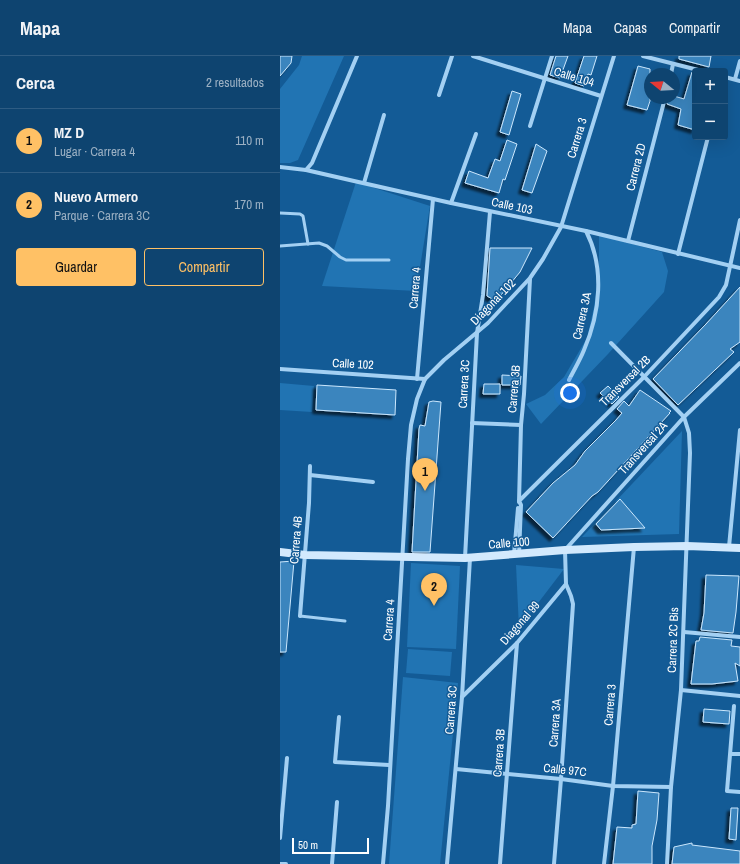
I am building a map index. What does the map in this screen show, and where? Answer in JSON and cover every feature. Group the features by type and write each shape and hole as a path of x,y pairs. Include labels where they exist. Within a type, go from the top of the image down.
{"street":[{"path":"306,170 312,163 357,56"},
{"path":"439,95 452,56"},
{"name":"Calle 104","path":"473,56 601,96"},
{"path":"530,126 552,56"},
{"name":"Carrera 3","path":"561,227 614,56"},
{"path":"643,56 692,69"},
{"path":"728,78 738,80 740,61"},
{"path":"672,68 673,64"},
{"name":"Carrera 2D","path":"628,241 663,104"},
{"path":"364,183 384,115"},
{"path":"451,203 476,134"},
{"path":"678,254 707,140"},
{"name":"Calle 103","path":"280,168 306,170 490,212 628,241 740,268"},
{"name":"Carrera 4","path":"417,379 434,199"},
{"name":"Carrera 3C","path":"447,864 462,697 472,423 477,333 483,295 490,212"},
{"name":"Transversal 2B","path":"519,501 644,377 719,297 726,284 731,266 740,220"},
{"name":"Diagonal 102","path":"425,379 444,360 477,333 530,278 544,259 561,227"},
{"name":"Carrera 3A","path":"569,380 584,350 594,321 599,290 592,243 586,232"},
{"name":"Carrera 3B","path":"516,555 521,425 530,278"},
{"path":"611,343 684,417"},
{"name":"Transversal 2A","path":"564,550 684,417 740,363"},
{"name":"Calle 102","path":"280,369 425,379"},
{"name":"Carrera 4","path":"383,864 388,806 389,765 408,459 411,425 417,399 425,379"},
{"name":"Carrera 2C Bis","path":"667,864 671,787 681,690 684,632 690,453 689,433 684,417"},
{"path":"472,423 521,425"},
{"path":"730,547 740,430"},
{"name":"Carrera 4B","path":"300,616 309,503 310,466"},
{"path":"310,475 373,482"},
{"name":"Calle 100","path":"280,552 305,555 467,558 564,550 634,547 687,546 740,548"},
{"name":"Carrera 3","path":"604,864 613,786 634,547"},
{"path":"564,550 566,584"},
{"name":"Carrera 3A","path":"554,864 573,604 566,584"},
{"name":"Diagonal 99","path":"462,697 516,643 566,584"},
{"path":"684,632 740,637"},
{"name":"Carrera 3B","path":"500,864 516,643"},
{"path":"681,690 740,696"},
{"path":"734,706 727,791 740,792"},
{"path":"339,717 335,762 389,765"},
{"path":"731,754 740,754"},
{"path":"280,838 287,758"},
{"name":"Calle 97C","path":"456,769 561,779 613,786 671,787"},
{"path":"332,864 337,802"},
{"path":"280,864 286,864"}],"lane":[{"path":"280,213 300,214 303,216 308,244"},
{"path":"280,246 320,243 346,260 389,260"},
{"path":"300,616 345,621"}],"shaded area":[{"path":"302,56 344,56 298,160 290,163 280,163 280,89 299,65"},
{"path":"356,182 430,206 416,291 322,286"},
{"path":"599,235 662,252 668,271 664,292 608,354 541,424 526,404 545,395 564,377 587,338 599,274"},
{"path":"280,383 314,386 312,412 280,410"},
{"path":"682,431 679,534 582,537"},
{"path":"411,563 460,566 456,649 407,647"},
{"path":"516,565 564,569 519,628"},
{"path":"408,649 452,652 450,676 406,673"},
{"path":"403,677 458,683 440,864 389,864"}],"building":[{"path":"280,56 292,56 291,63 280,76"},
{"path":"556,56 568,56 560,78 550,75"},
{"path":"584,56 597,56 591,75 588,74 584,86 575,83"},
{"path":"679,56 711,56 709,67 679,59"},
{"path":"638,66 646,68 644,68 644,104 649,104 647,110 627,105"},
{"path":"692,72 692,129 678,125 681,109 667,104 680,104 680,98 684,99"},
{"path":"512,91 521,94 509,135 500,132"},
{"path":"507,140 517,144 499,193 465,183 469,171 488,178 495,159 500,161"},
{"path":"536,144 547,151 532,193 522,190"},
{"path":"490,248 532,248 520,272 496,301 487,296"},
{"path":"740,287 740,342 730,349 734,352 678,405 653,379"},
{"path":"502,375 521,376 520,385 502,385"},
{"path":"484,384 500,384 500,394 483,394"},
{"path":"317,385 396,390 395,415 316,410"},
{"path":"608,386 619,397 612,404 600,393"},
{"path":"640,390 671,411 670,413 598,492 592,496 553,538 526,512 553,483 575,465 585,451 616,420 622,413 617,409 624,401 629,406"},
{"path":"429,402 441,402 430,552 412,552 419,429 420,425 425,426"},
{"path":"620,499 645,528 601,530 596,524"},
{"path":"294,561 286,652 280,652 280,562"},
{"path":"706,575 739,576 733,633 701,630 704,613"},
{"path":"700,637 732,640 731,646 740,647 740,666 735,663 738,681 712,684 691,684 696,641 699,641"},
{"path":"704,709 730,711 729,724 703,722"},
{"path":"638,791 659,793 657,820 652,846 652,864 613,864 617,827 632,828 632,825 636,824"},
{"path":"731,808 738,808 736,840 729,839"},
{"path":"692,843 692,845 740,851 740,864 672,864 674,847"}],"place":[{"name":"MZ D","path":"425,491"},
{"name":"Nuevo Armero","path":"434,606"}]}
